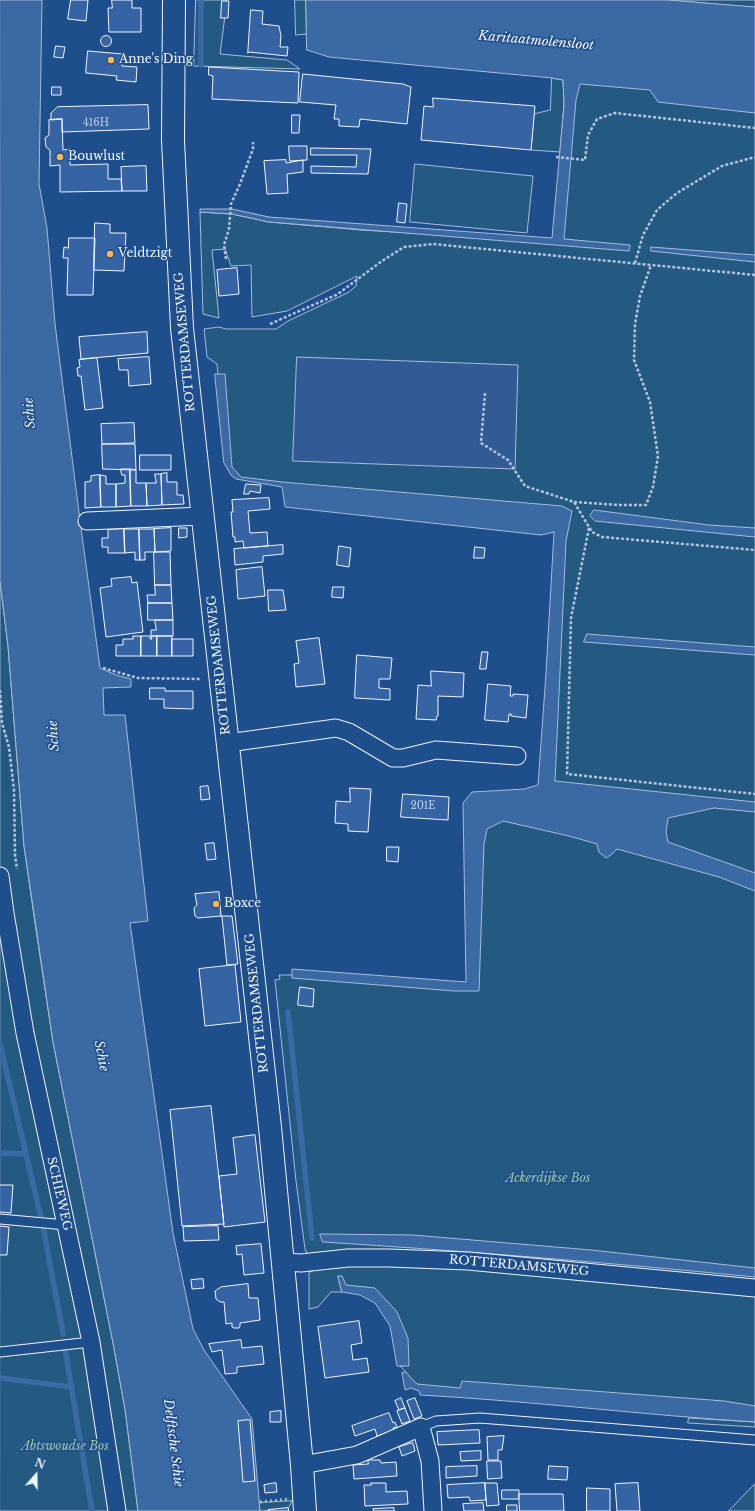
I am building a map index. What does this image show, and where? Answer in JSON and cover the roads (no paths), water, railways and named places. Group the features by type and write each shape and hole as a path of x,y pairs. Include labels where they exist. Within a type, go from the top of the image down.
{"street":[{"name":"ROTTERDAMSEWEG","path":"174,0 173,140 182,328 269,1119 302,1465 305,1511"},
{"path":"87,521 202,516"},
{"name":"ROTTERDAMSEWEG","path":"228,743 336,728 349,732 393,758 403,758 436,750 517,756"},
{"name":"SCHIEWEG","path":"0,876 25,1033 47,1142 61,1224 91,1342 117,1511"},
{"name":"ROTTERDAMSEWEG","path":"283,1262 348,1258 468,1261 755,1288"},
{"path":"302,1465 357,1455 421,1427 430,1461 433,1511"}],"lane":[{"path":"0,1219 61,1224"},
{"path":"0,1352 91,1342"},
{"path":"421,1427 436,1421 480,1418 755,1440"}],"water":[{"path":"0,0 42,0 39,184 47,228 55,324 100,668 116,675 131,679 131,687 103,688 104,715 125,715 148,921 130,923 173,1233 193,1329 204,1350 252,1419 260,1511 138,1511 125,1409 53,1042 24,846 8,646 0,581"},
{"name":"Karitaatmolensloot","path":"306,0 668,0 755,7 755,113 658,102 650,90 580,84 576,100 564,239 630,245 629,251 269,222 232,214 200,212 200,209 232,209 269,217 552,238 564,105 563,80 329,57 307,50"},
{"path":"651,247 755,255 755,262 651,251"},
{"path":"215,374 225,374 232,467 241,477 282,482 562,506 572,511 566,541 555,781 755,802 755,812 714,808 668,818 666,832 668,842 755,873 755,891 719,877 617,849 606,858 599,852 597,844 503,821 487,829 484,844 479,991 454,991 292,978 292,969 466,982 463,803 472,792 524,789 538,785 554,532 541,535 285,507 282,487 236,479 231,475 224,463"},
{"path":"594,510 709,525 755,528 755,537 595,521 590,516"},
{"path":"587,634 755,647 755,655 584,642"},
{"path":"320,1234 413,1235 591,1250 755,1268 755,1277 431,1249 323,1242"},
{"path":"338,1276 342,1276 346,1285 375,1288 397,1312 408,1338 409,1366 397,1366 390,1326 375,1303 360,1295 342,1292"},
{"path":"406,1372 417,1384 460,1388 462,1381 724,1401 755,1406 755,1422 420,1395 419,1391 411,1388 405,1390 402,1373"}],"waterway":[{"path":"201,0 201,65"},
{"path":"288,1012 312,1238"},
{"path":"0,1044 43,1226 63,1334"},
{"path":"0,1153 26,1154"},
{"path":"65,1349 92,1511"},
{"path":"0,1378 72,1387"}],"place":[{"name":"Anne's Ding","path":"111,60"},
{"name":"Bouwlust","path":"60,157"},
{"name":"Veldtzigt","path":"110,254"},
{"name":"Boxce","path":"216,904"}],"water label":[{"name":"Schie","path":"30,413"},
{"name":"Schie","path":"54,736"},
{"name":"Schie","path":"101,1056"},
{"name":"Delftsche Schie","path":"173,1443"}],"park label":[{"name":"Ackerdijkse Bos","path":"548,1179"},
{"name":"Abtswoudse Bos","path":"65,1447"}]}
